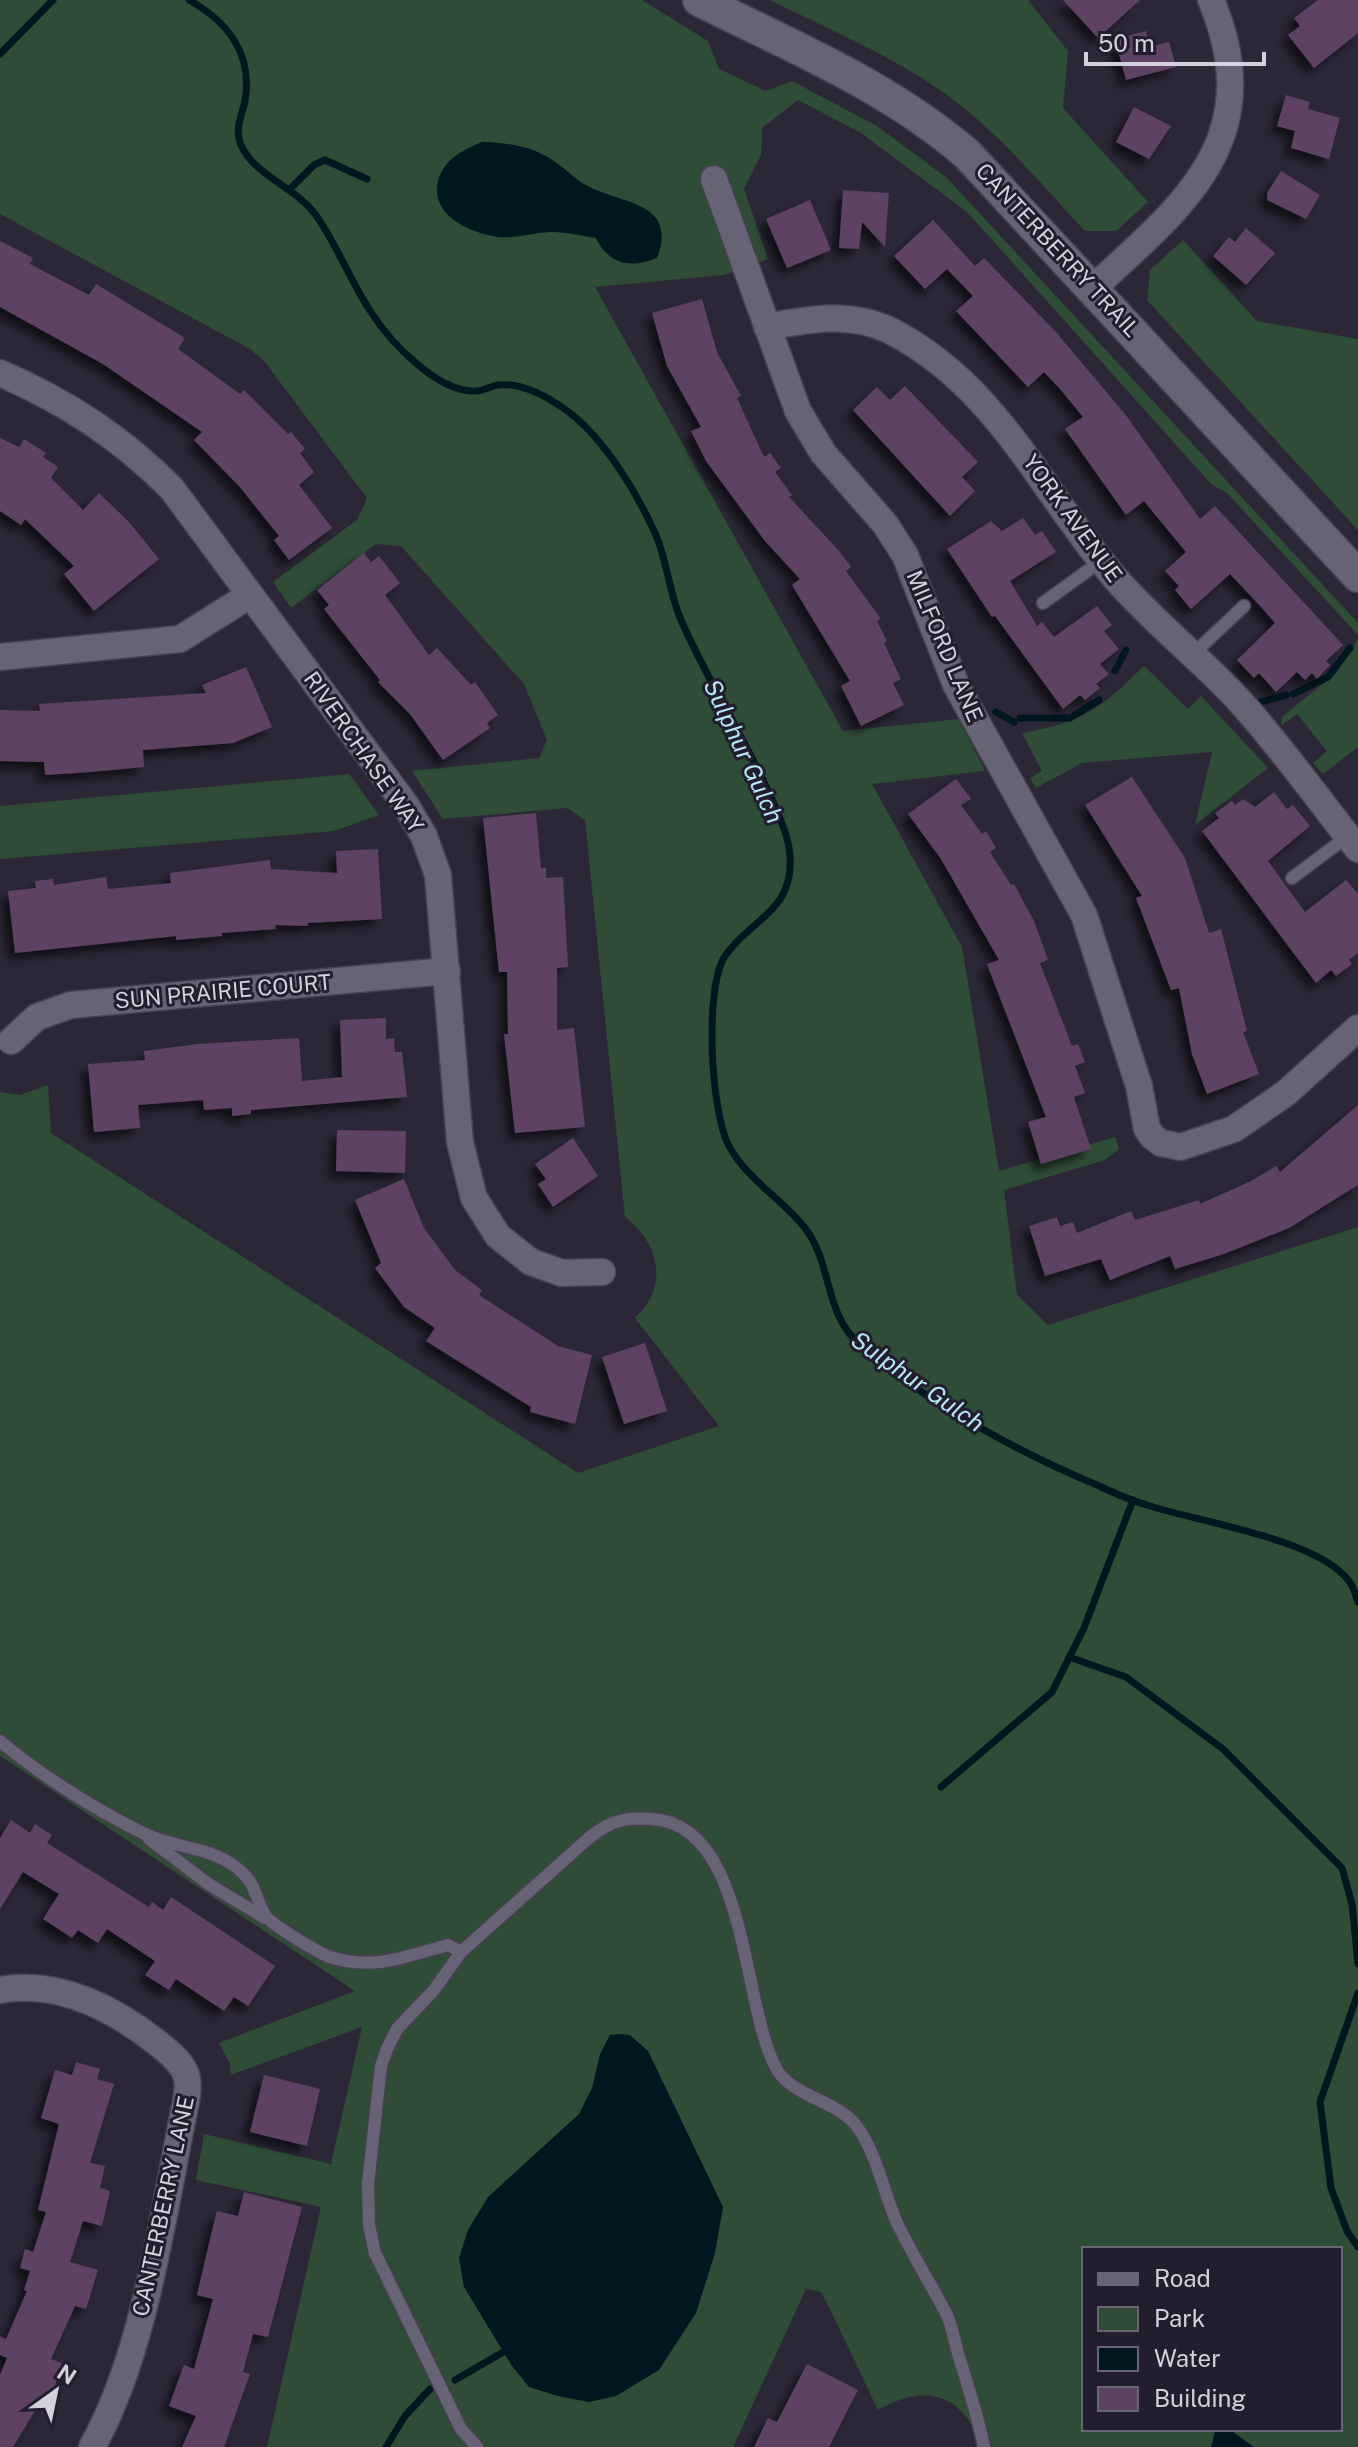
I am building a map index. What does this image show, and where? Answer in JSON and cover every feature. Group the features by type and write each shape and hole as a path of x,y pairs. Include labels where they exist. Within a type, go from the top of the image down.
{"street":[{"name":"CANTERBERRY TRAIL","path":"699,0 872,87 932,124 979,165 1358,576"},
{"path":"1093,288 1191,195 1218,146 1226,109 1228,59 1211,0"},
{"name":"MILFORD LANE","path":"714,179 791,395 814,441 885,524 905,555 956,685 1084,915 1139,1086 1147,1129 1161,1143 1175,1147 1234,1129 1286,1093 1358,1028"},
{"name":"YORK AVENUE","path":"767,327 815,318 840,318 875,325 912,343 969,386 995,413 1101,561 1267,733 1353,842"},
{"name":"RIVERCHASE WAY","path":"0,373 65,403 134,453 184,504 418,825 438,875 460,1142 468,1181 480,1209 506,1244 531,1262 562,1273 602,1272"},
{"path":"0,657 180,639 250,595"},
{"name":"SUN PRAIRIE COURT","path":"11,1041 37,1017 71,1005 447,971"},
{"name":"CANTERBERRY LANE","path":"0,1990 33,1988 85,2000 151,2038 177,2060 187,2075 186,2102 134,2345 114,2401 92,2447"}],"lane":[{"path":"1043,603 1101,561"},
{"path":"1193,654 1244,606"},
{"path":"1292,878 1353,842"},
{"path":"0,1741 34,1768 144,1834 210,1885 326,1956 361,1965 390,1962 448,1945 461,1952"},
{"path":"477,2447 461,2429 375,2253 368,2200 381,2066 397,2029 434,1990 461,1952 604,1826 629,1817 662,1819 690,1832 709,1855 726,1890 746,1953 754,2004 775,2066 783,2078 846,2116 860,2130 897,2222 948,2316 984,2447"},
{"path":"144,1834 210,1852 232,1864 252,1880 265,1918"}],"green space":[{"path":"0,0 642,0 708,41 719,69 766,91 792,81 877,126 947,178 1358,623 1358,635 1227,493 1212,485 967,212 861,133 798,100 762,128 761,155 744,189 768,259 724,275 595,287 843,731 959,719 985,771 872,784 962,947 999,1171 1115,1137 1119,1149 1105,1160 1004,1190 1017,1295 1048,1325 1358,1227 1358,2447 980,2447 964,2415 941,2398 911,2397 878,2410 821,2292 806,2289 733,2447 267,2447 321,2207 196,2180 204,2134 331,2164 362,2027 231,2075 230,2064 219,2043 355,1991 0,1756 0,1092 20,1095 48,1085 51,1133 578,1473 719,1426 635,1318 653,1293 656,1266 646,1240 625,1217 585,820 567,808 443,819 412,771 539,758 547,740 524,684 401,546 376,544 291,608 273,582 357,520 367,498 265,362 250,349 0,214"},
{"path":"770,0 1028,0 1068,51 1063,108 1148,202 1116,231 1085,231 996,137 942,91 870,49"},
{"path":"1183,240 1257,321 1358,339 1358,530 1147,300 1150,270"},
{"path":"1358,639 1358,747 1323,774 1313,763 1327,751 1297,714 1281,726 1282,717 1337,672"},
{"path":"1144,666 1188,709 1201,696 1268,768 1195,825 1212,752 1082,763 1036,788 1030,778 1042,771 1022,733 1060,724 1089,712 1116,693"},
{"path":"349,774 379,815 334,831 0,859 0,806"}],"water":[{"path":"482,142 531,149 549,158 584,184 643,207 660,225 662,239 657,258 638,263 621,262 607,254 596,238 553,232 498,237 454,221 440,204 438,181 450,161"},
{"path":"610,2035 630,2035 648,2051 723,2207 715,2253 696,2313 659,2370 616,2396 589,2402 529,2387 512,2366 464,2287 459,2258 468,2230 488,2197 579,2114 592,2088 600,2054"},
{"path":"1215,2431 1232,2431 1254,2447 1211,2447"}],"building":[{"path":"1063,0 1140,0 1098,38"},
{"path":"1318,0 1358,0 1358,33 1314,68 1288,35 1300,26 1294,18"},
{"path":"1146,31 1150,47 1169,42 1176,67 1126,80 1115,39"},
{"path":"1286,95 1310,102 1308,109 1340,118 1329,159 1291,148 1295,131 1277,126"},
{"path":"1134,107 1171,126 1149,159 1116,142"},
{"path":"1281,171 1320,195 1306,219 1267,200 1267,193"},
{"path":"843,190 889,193 885,247 862,222 859,249 839,248"},
{"path":"810,200 831,250 787,268 766,219"},
{"path":"933,220 975,266 984,258 1055,331 1125,414 1200,519 1215,506 1343,645 1326,661 1330,665 1317,679 1312,673 1305,680 1297,672 1276,692 1259,673 1254,678 1237,660 1275,623 1230,574 1191,609 1175,590 1179,586 1165,571 1186,552 1144,501 1126,515 1065,429 1083,417 1061,390 1044,372 1028,387 956,311 973,296 947,269 925,289 894,256"},
{"path":"1246,228 1275,253 1246,285 1213,256 1229,237 1235,242"},
{"path":"0,241 33,258 30,264 89,295 96,284 185,338 178,349 240,394 244,390 288,434 291,432 305,449 300,453 314,472 299,485 332,528 289,560 274,540 279,536 239,486 194,440 202,432 103,364 0,307"},
{"path":"702,299 717,352 741,396 737,398 764,457 770,453 781,468 775,472 792,495 789,497 840,552 851,567 846,571 881,619 877,621 887,641 884,643 901,679 893,683 904,705 861,726 841,686 850,681 792,585 800,579 765,541 706,461 691,431 701,427 667,366 652,313"},
{"path":"905,386 978,462 962,477 975,491 950,516 853,410 877,387 890,400"},
{"path":"0,438 19,447 24,439 46,453 43,457 58,467 51,478 83,510 99,493 129,522 159,559 94,611 64,574 74,566 25,519 21,525 0,511"},
{"path":"1023,518 1035,535 1042,531 1056,552 1010,581 1037,626 1042,622 1054,637 1097,606 1112,625 1104,631 1119,649 1100,664 1109,674 1096,684 1100,688 1085,700 1080,695 1063,709 995,616 992,617 947,549 991,521 1002,531"},
{"path":"364,553 371,562 379,556 400,583 385,595 429,655 437,648 471,685 475,682 498,715 487,723 490,728 443,760 410,714 378,682 380,680 324,609 329,605 317,590"},
{"path":"246,667 272,727 233,743 143,750 144,767 91,772 45,775 44,762 0,761 0,710 40,711 39,704 206,693 202,685"},
{"path":"1132,777 1185,858 1209,933 1221,929 1247,1031 1243,1032 1259,1074 1207,1094 1192,1054 1179,988 1171,990 1136,898 1142,896 1085,805"},
{"path":"956,779 971,799 961,805 982,834 986,831 996,848 990,852 1011,885 1014,884 1034,921 1048,960 1040,963 1072,1046 1078,1044 1085,1062 1075,1066 1085,1093 1074,1097 1091,1149 1041,1164 1028,1122 1046,1117 987,964 999,960 941,859 908,814"},
{"path":"1274,792 1287,809 1293,805 1310,826 1268,861 1305,912 1346,880 1358,894 1358,953 1349,960 1352,964 1336,976 1331,970 1316,983 1202,831 1219,818 1215,813 1232,801 1235,805 1243,799 1255,807"},
{"path":"536,813 541,868 546,868 546,878 563,877 568,967 557,968 557,1030 574,1028 585,1127 515,1133 504,1034 508,1034 507,972 499,972 483,818"},
{"path":"378,849 382,919 308,923 308,926 275,925 276,929 222,933 222,936 176,940 176,936 15,953 8,891 36,888 35,881 53,879 54,885 106,877 108,889 171,883 170,873 270,860 271,869 337,873 336,851"},
{"path":"386,1018 386,1039 394,1038 395,1052 402,1052 407,1097 251,1110 251,1114 232,1116 232,1108 204,1110 203,1100 138,1105 140,1128 94,1132 88,1064 145,1060 144,1051 198,1044 299,1038 302,1081 342,1077 340,1020"},
{"path":"1358,1105 1358,1185 1289,1228 1224,1254 1175,1269 1170,1256 1110,1280 1101,1259 1045,1276 1029,1226 1057,1217 1060,1226 1073,1222 1077,1233 1131,1211 1135,1220 1199,1200 1200,1204 1276,1166 1280,1172"},
{"path":"337,1130 406,1131 405,1173 336,1171"},
{"path":"573,1138 598,1176 553,1207 538,1184 546,1179 535,1164"},
{"path":"404,1179 424,1228 455,1270 482,1290 479,1295 558,1346 592,1355 575,1424 530,1412 531,1407 426,1341 435,1328 404,1307 375,1268 381,1263 355,1200"},
{"path":"645,1343 667,1411 624,1424 602,1357"},
{"path":"11,1820 30,1833 35,1824 52,1835 47,1843 149,1907 152,1902 163,1910 171,1897 275,1966 248,2006 234,1997 224,2011 176,1979 169,1990 145,1975 155,1961 107,1929 98,1943 78,1930 72,1938 43,1919 59,1894 23,1872 0,1909 0,1838"},
{"path":"76,2062 100,2069 97,2079 114,2084 90,2163 105,2166 100,2188 110,2191 102,2226 83,2221 70,2262 98,2270 86,2309 75,2306 51,2359 64,2364 50,2397 45,2394 13,2447 0,2447 0,2375 7,2358 0,2355 0,2336 6,2339 27,2291 24,2290 30,2271 20,2268 25,2249 33,2252 46,2212 38,2210 59,2124 41,2118 55,2070 72,2075"},
{"path":"264,2075 320,2089 307,2146 250,2132"},
{"path":"244,2192 302,2207 268,2337 253,2334 243,2372 250,2374 224,2447 182,2447 196,2416 169,2406 184,2365 194,2369 213,2299 197,2295 217,2211 238,2216"},
{"path":"807,2364 858,2390 829,2447 754,2447 768,2418 777,2422"}],"waterway":[{"path":"0,54 53,0"},
{"name":"Sulphur Gulch","path":"189,0 226,29 241,54 246,84 238,133 241,145 255,165 297,196 315,214 363,300 390,337 416,364 446,384 476,391 498,385 517,386 536,392 562,407 583,424 608,452 648,517 659,543 681,620 762,779 786,835 790,856 789,875 778,902 735,943 718,972 712,1049 722,1127 728,1144 744,1167 805,1228 821,1258 834,1305 850,1334 863,1348 916,1388 1005,1442 1137,1502 1256,1534 1312,1554 1334,1566 1349,1581 1358,1602"},
{"path":"290,189 314,165 325,160 367,179"},
{"path":"1293,694 1328,677 1350,648"},
{"path":"1115,671 1126,650"},
{"path":"1260,702 1286,695"},
{"path":"1020,718 1070,718 1099,700"},
{"path":"996,712 1014,722"},
{"path":"941,1787 1052,1692 1084,1628 1133,1500"},
{"path":"1069,1657 1126,1677 1223,1749 1342,1868 1352,1904 1358,1964"},
{"path":"1358,1993 1320,2102 1331,2188 1347,2231 1358,2247"},
{"path":"455,2380 512,2347"},
{"path":"386,2447 405,2416 430,2389"}]}
